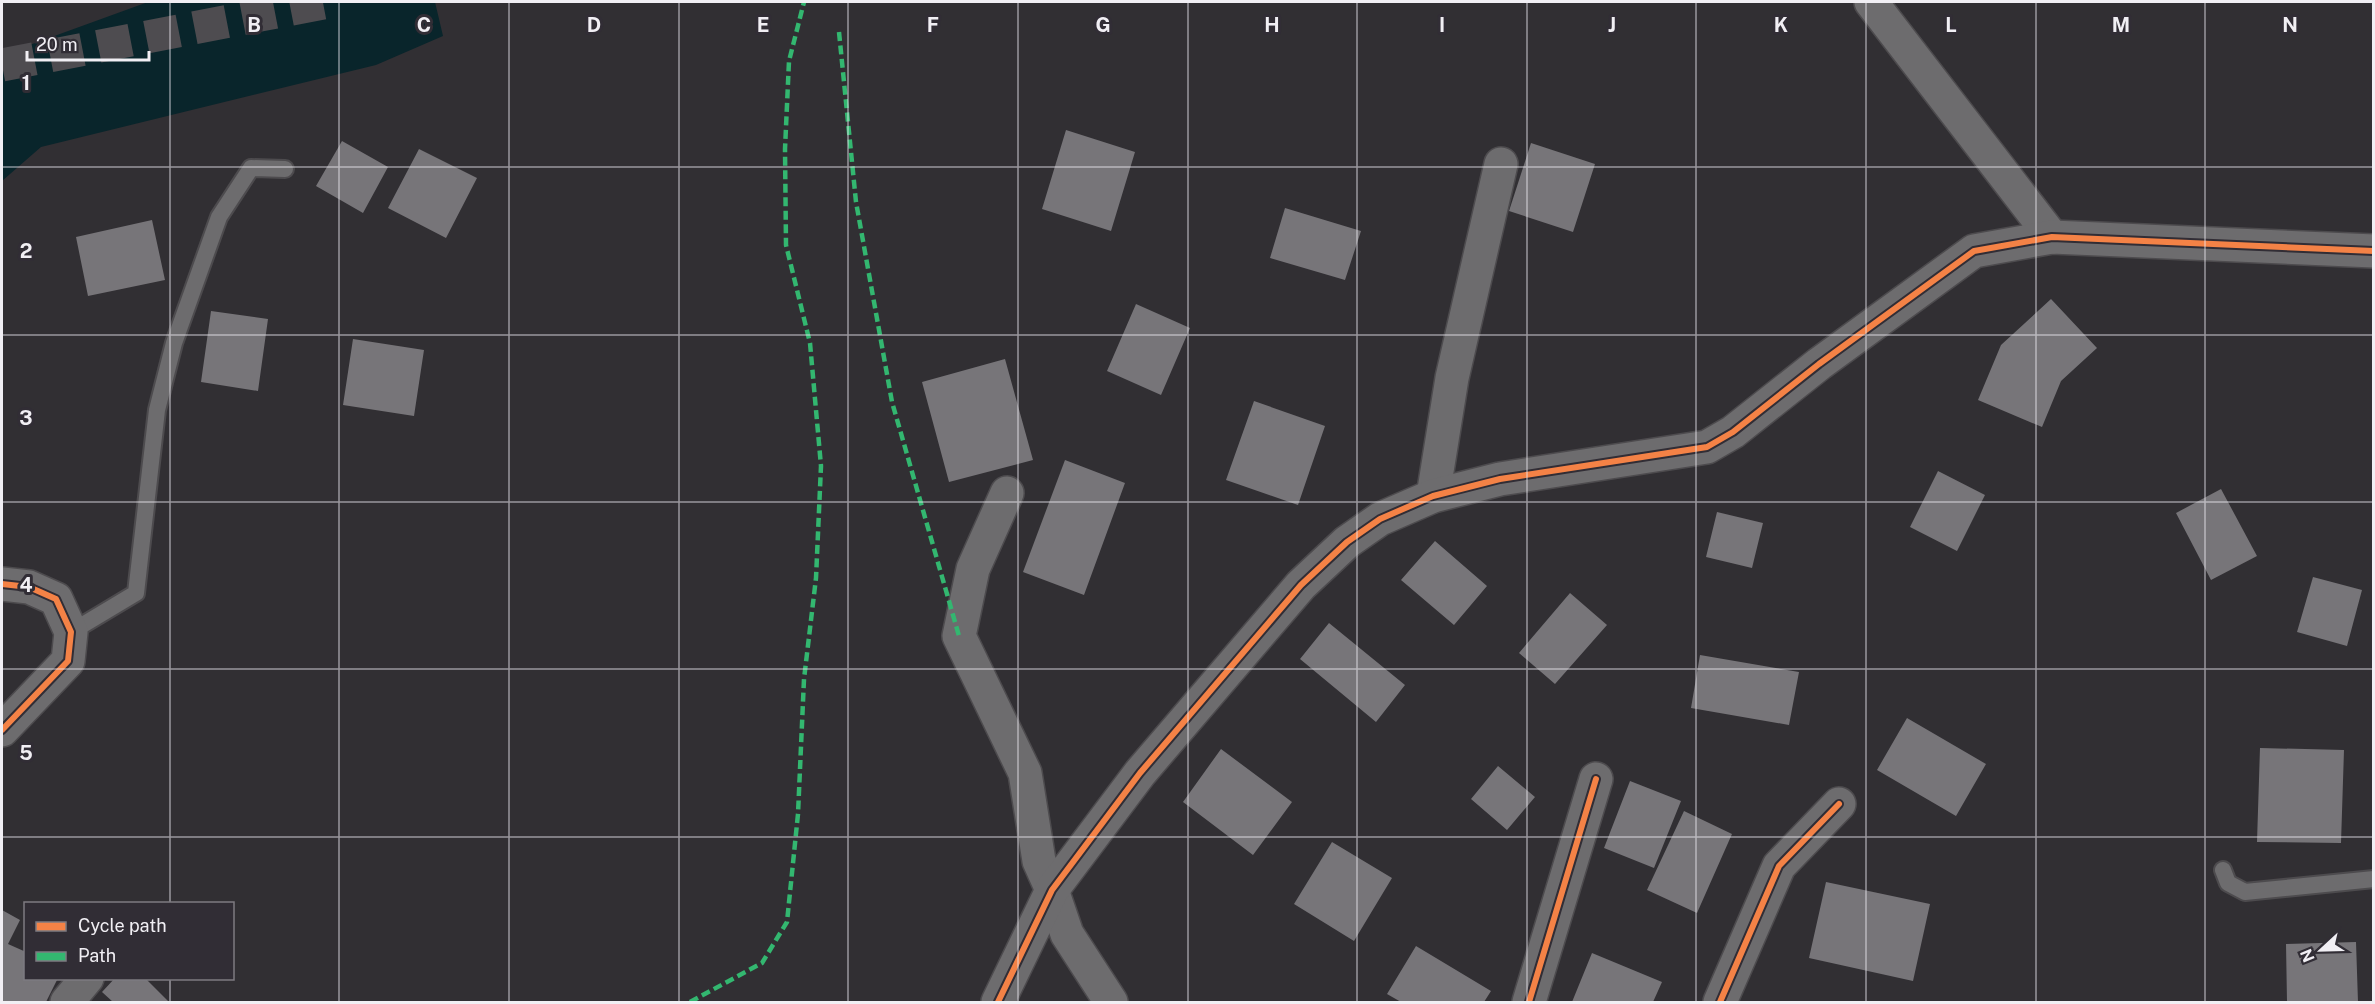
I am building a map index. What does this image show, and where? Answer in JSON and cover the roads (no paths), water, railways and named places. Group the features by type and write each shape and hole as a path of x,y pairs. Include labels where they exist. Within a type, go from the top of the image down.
{"street":[{"path":"1871,2 2052,237"},
{"path":"1433,496 1452,378 1502,164"},
{"path":"998,1002 1052,890 1140,773 1300,585 1347,542 1380,519 1433,496 1500,479 1707,447 1733,432 1819,364 1974,251 2052,237 2373,251"},
{"path":"1007,493 973,569 959,636 1025,773 1040,861 1067,934 1111,1002"},
{"path":"2,584 29,587 56,599 71,632 68,661 2,730"},
{"path":"1529,1002 1596,779"},
{"path":"1720,1002 1779,866 1839,804"}],"lane":[{"path":"71,632 136,593 157,410 174,343 219,217 251,168 285,169"},
{"path":"2223,870 2228,883 2245,892 2373,879"}],"water":[{"path":"148,2 435,2 443,36 376,65 41,147 2,181 2,55"}],"tunnel":[{"path":"2,65 328,2"}]}
